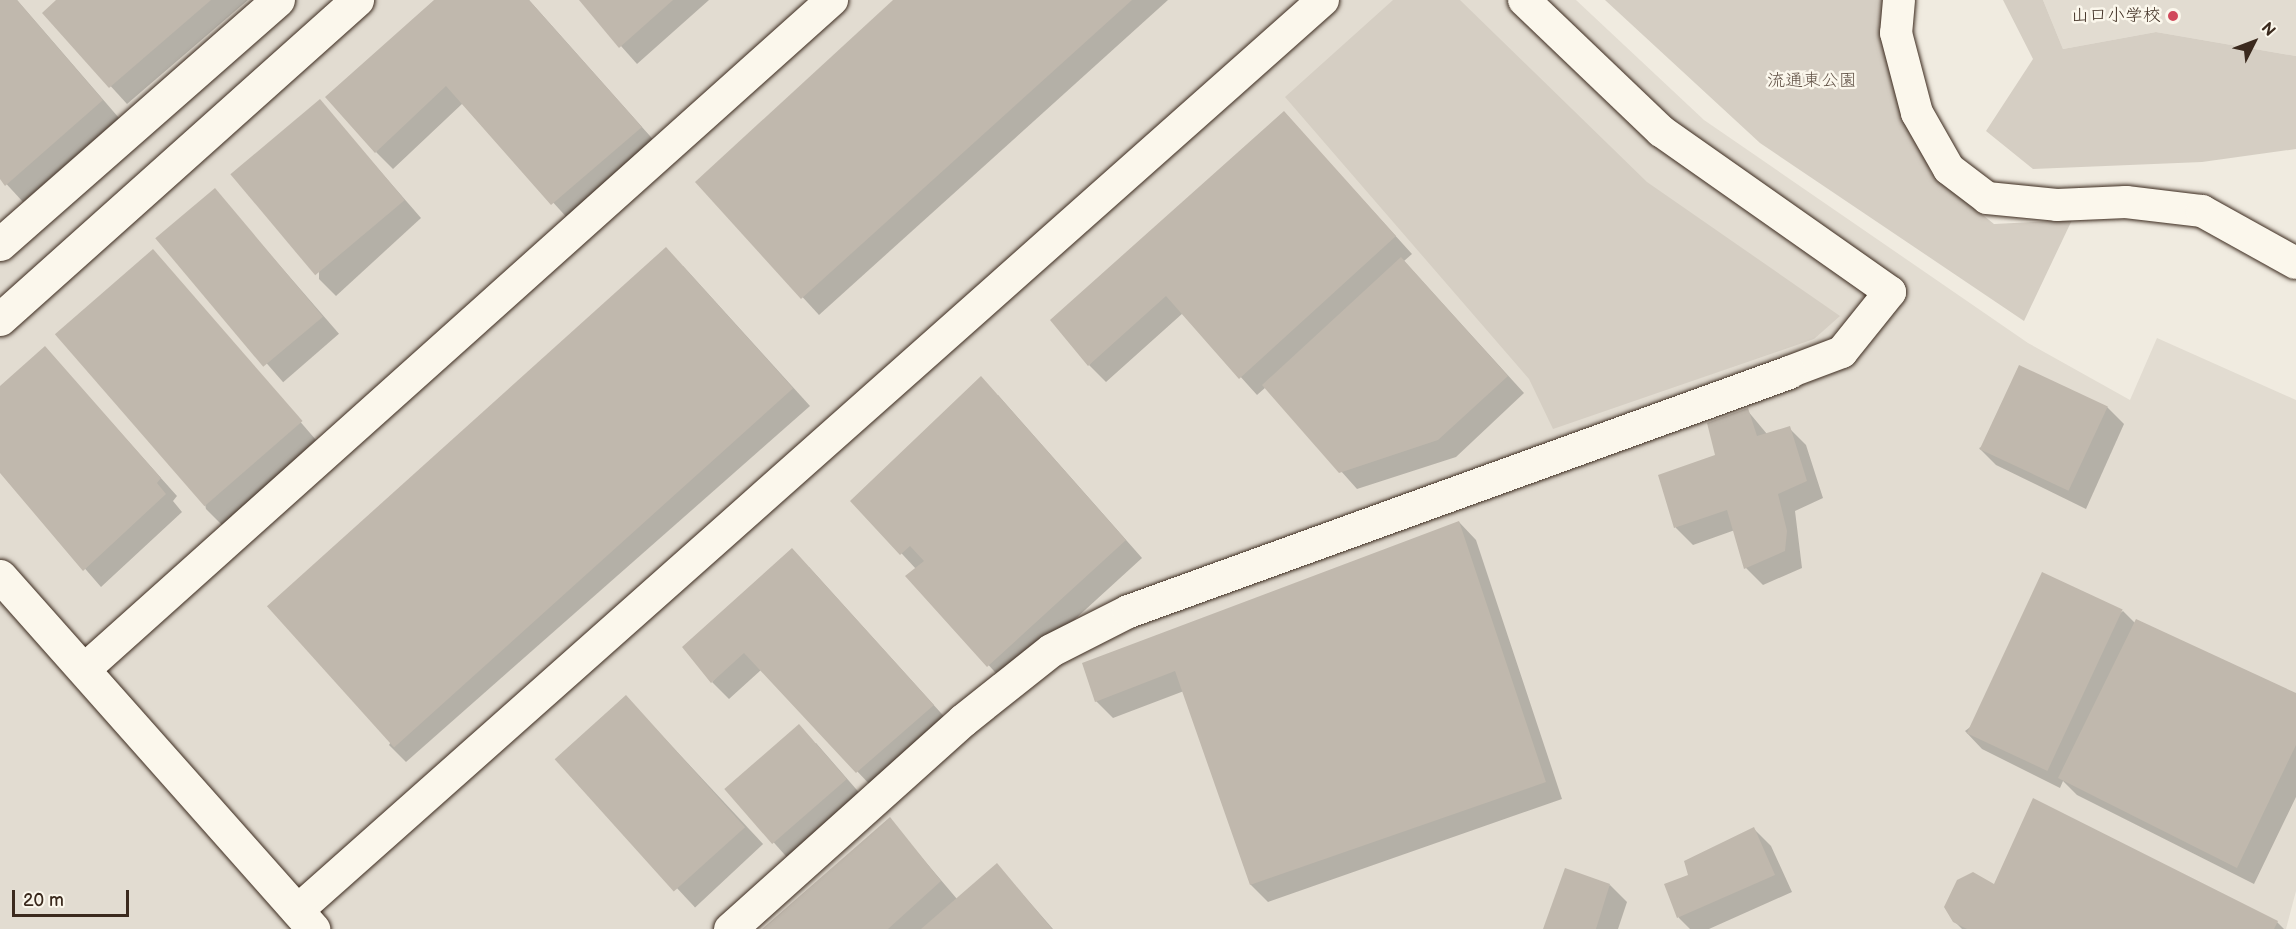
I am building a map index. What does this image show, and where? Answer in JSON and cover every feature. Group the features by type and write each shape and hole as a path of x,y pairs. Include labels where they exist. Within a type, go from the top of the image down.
{"street":[{"path":"0,244 278,0"},
{"path":"0,320 357,0"},
{"path":"85,669 832,0"},
{"path":"0,576 85,669 305,920 1323,0"},
{"path":"730,929 963,720 1051,650 1128,611 1842,352 1890,292 1661,131 1524,0"},
{"path":"1899,0 1896,33 1917,113 1949,169 1987,198 2057,205 2126,202 2202,211 2296,262"}],"shaded area":[{"path":"0,0 1576,0 1704,120 2028,343 2130,400 2157,338 2296,400 2296,891 2286,929 0,929"},
{"name":"山口小学校","path":"2043,0 2296,0 2296,56 2156,32 2063,49"}],"green space":[{"path":"1393,0 1460,0 1647,182 1840,316 1814,339 1553,429 1529,379 1285,97"},
{"name":"流通東公園","path":"1605,0 1884,0 1881,37 1931,173 1994,224 2072,220 2024,321 1760,143"},
{"path":"2003,0 2043,0 2063,49 2156,32 2296,56 2296,149 2202,162 2033,169 1986,131 2033,59"}],"building":[{"path":"0,0 17,0 103,100 5,186 0,179"},
{"path":"56,0 211,0 109,88 42,13"},
{"path":"434,0 529,0 642,127 551,205 446,86 375,153 325,97"},
{"path":"579,0 673,0 619,48"},
{"path":"893,0 1132,0 801,299 695,182"},
{"path":"320,99 405,200 315,275 230,174"},
{"path":"1284,111 1396,236 1239,379 1166,296 1088,366 1050,320"},
{"path":"215,188 323,317 263,367 155,238"},
{"path":"666,247 793,388 394,748 267,606"},
{"path":"153,249 303,421 204,506 55,334"},
{"path":"1401,257 1508,376 1438,440 1339,473 1262,385"},
{"path":"45,346 161,478 157,483 166,494 83,571 0,473 0,386"},
{"path":"2019,365 2108,406 2069,491 1980,449"},
{"path":"981,376 1126,540 987,667 905,576 924,561 910,546 900,555 850,501"},
{"path":"1748,408 1757,436 1790,426 1807,481 1778,494 1787,531 1785,551 1744,569 1727,510 1674,528 1658,475 1715,455 1707,423"},
{"path":"1459,521 1546,782 1250,885 1175,671 1095,702 1082,663"},
{"path":"792,548 934,705 856,773 744,653 711,683 682,647"},
{"path":"2042,572 2123,610 2047,771 1967,733"},
{"path":"2136,619 2296,693 2296,745 2237,868 2058,778"},
{"path":"626,695 745,827 674,892 555,759"},
{"path":"799,724 847,779 772,844 724,789"},
{"path":"2033,798 2278,921 2274,929 1967,929 1953,922 1944,907 1957,880 1973,872 1994,884"},
{"path":"890,817 941,881 888,929 762,929"},
{"path":"1754,827 1775,875 1677,918 1664,884 1688,875 1684,861"},
{"path":"997,863 1052,929 921,929"},
{"path":"1565,868 1610,884 1596,929 1543,929"}],"place":[{"name":"山口小学校","path":"2173,16"}]}
